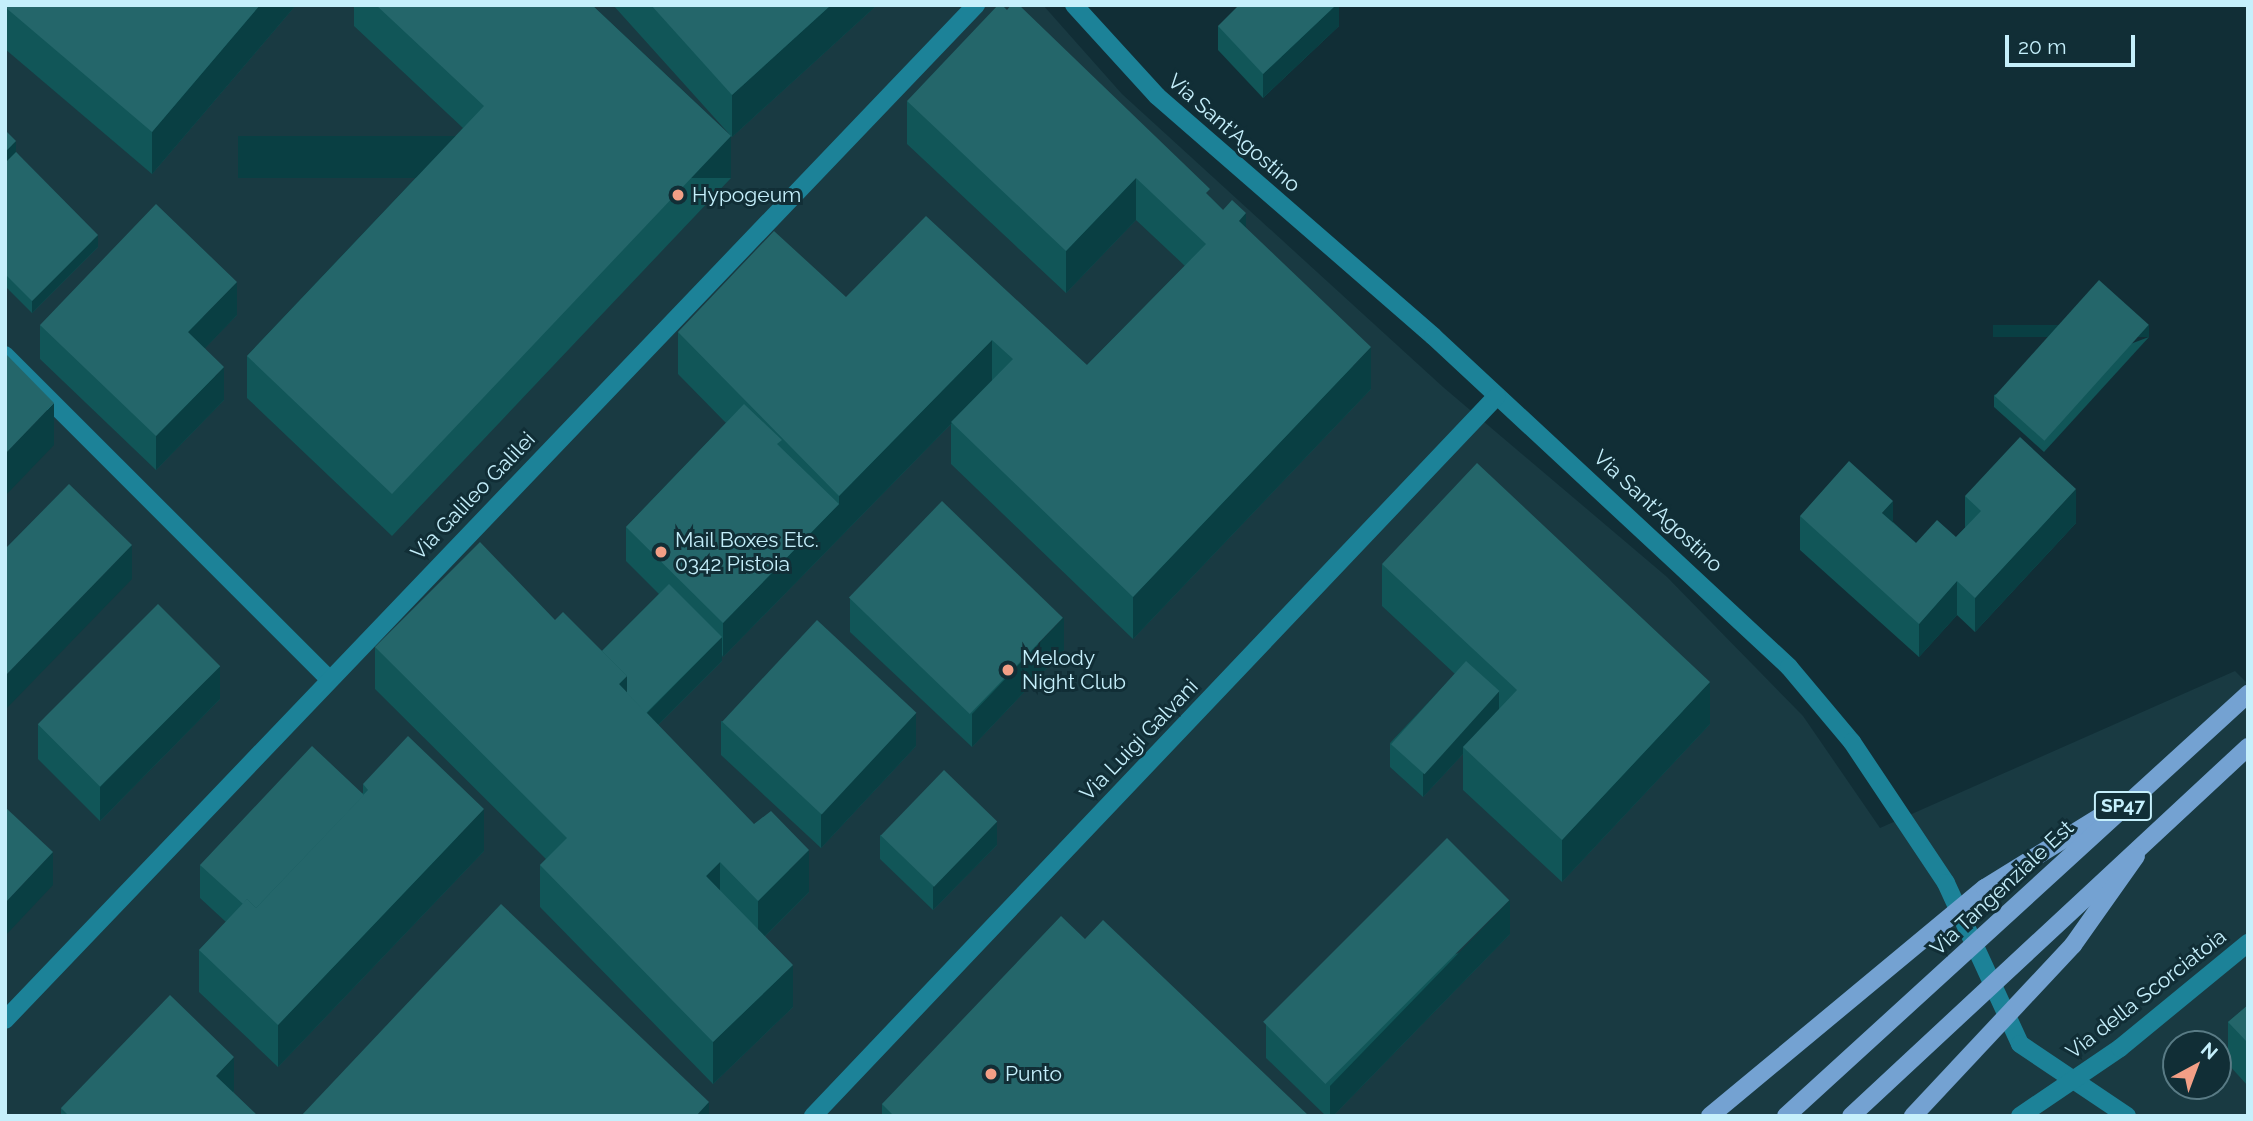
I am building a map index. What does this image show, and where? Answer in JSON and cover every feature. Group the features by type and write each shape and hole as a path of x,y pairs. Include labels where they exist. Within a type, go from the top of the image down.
{"main road":[{"name":"Via Tangenziale Est","path":"1786,1116 2002,922 2130,798 2248,694"},
{"name":"SP47","path":"1851,1116 2018,956 2248,747"},
{"path":"1710,1116 1985,888 2130,798"},
{"path":"1913,1116 1983,1046 2095,918 2155,829"}],"street":[{"name":"Via Galileo Galilei","path":"5,1020 976,5"},
{"name":"Via Sant'Agostino","path":"1074,5 1157,96 1497,396 1818,699 1947,883 2020,1044 2127,1116"},
{"path":"5,355 330,678"},
{"name":"Via Luigi Galvani","path":"813,1116 1497,396"},
{"name":"Via della Scorciatoia","path":"2072,1080 2248,943"},
{"path":"2020,1116 2072,1080"}],"shaded area":[{"path":"5,5 1043,5 1122,94 1443,387 1667,577 1803,716 1880,828 2235,671 2248,684 2248,1116 5,1116"}],"building":[{"path":"5,5 260,5 152,132"},
{"path":"376,5 592,5 731,136 392,494 247,356 484,106"},
{"path":"651,5 831,5 732,95"},
{"path":"998,5 1007,10 1011,5 1019,5 1210,189 1206,193 1223,210 1232,200 1246,213 1239,221 1371,347 1133,597 951,422 1013,359 992,340 839,496 678,332 774,231 846,297 926,216 1087,365 1206,244 1136,178 1066,251 907,101"},
{"path":"1239,5 1336,5 1263,74 1218,26"},
{"path":"5,130 16,141 5,152"},
{"path":"16,152 98,235 32,301 5,274 5,163"},
{"path":"156,204 237,282 188,332 224,367 156,436 40,325"},
{"path":"2099,280 2149,325 2044,441 1995,396"},
{"path":"5,353 54,403 5,454"},
{"path":"744,404 782,440 777,444 839,504 723,623 626,527"},
{"path":"2020,437 2076,489 1975,598 1957,581 1919,624 1800,516 1849,461 1893,501 1882,513 1916,543 1937,520 1956,537 1981,511 1965,496"},
{"path":"1477,463 1710,682 1562,840 1463,747 1517,690 1382,564"},
{"path":"69,484 132,545 5,676 5,549"},
{"path":"942,501 1063,618 970,714 849,597"},
{"path":"480,542 555,620 563,612 627,676 619,684 754,824 771,811 809,850 758,901 720,862 706,876 793,965 713,1042 540,865 567,838 375,647"},
{"path":"669,584 722,637 646,713 627,693 627,676 602,651"},
{"path":"158,604 220,666 100,786 38,724"},
{"path":"817,620 916,713 822,814 722,722"},
{"path":"1466,661 1499,691 1424,774 1391,744"},
{"path":"408,736 484,809 278,1025 199,950 247,899 256,908 368,790 363,784"},
{"path":"312,746 364,795 256,908 247,899 243,904 200,865"},
{"path":"944,770 997,821 934,887 881,835"},
{"path":"5,807 53,852 5,903"},
{"path":"1447,838 1509,900 1325,1084 1263,1022"},
{"path":"501,904 709,1102 696,1116 301,1116"},
{"path":"1061,916 1085,939 1103,920 1309,1116 894,1116 882,1104"},
{"path":"170,995 234,1057 216,1076 257,1115 69,1116 61,1108"},
{"path":"2248,1005 2248,1043 2228,1022"}],"place":[{"name":"Hypogeum","path":"678,195"},
{"name":"Mail Boxes Etc. 0342 Pistoia","path":"661,552"},
{"name":"Melody Night Club","path":"1008,670"},
{"name":"Punto","path":"991,1074"}]}
